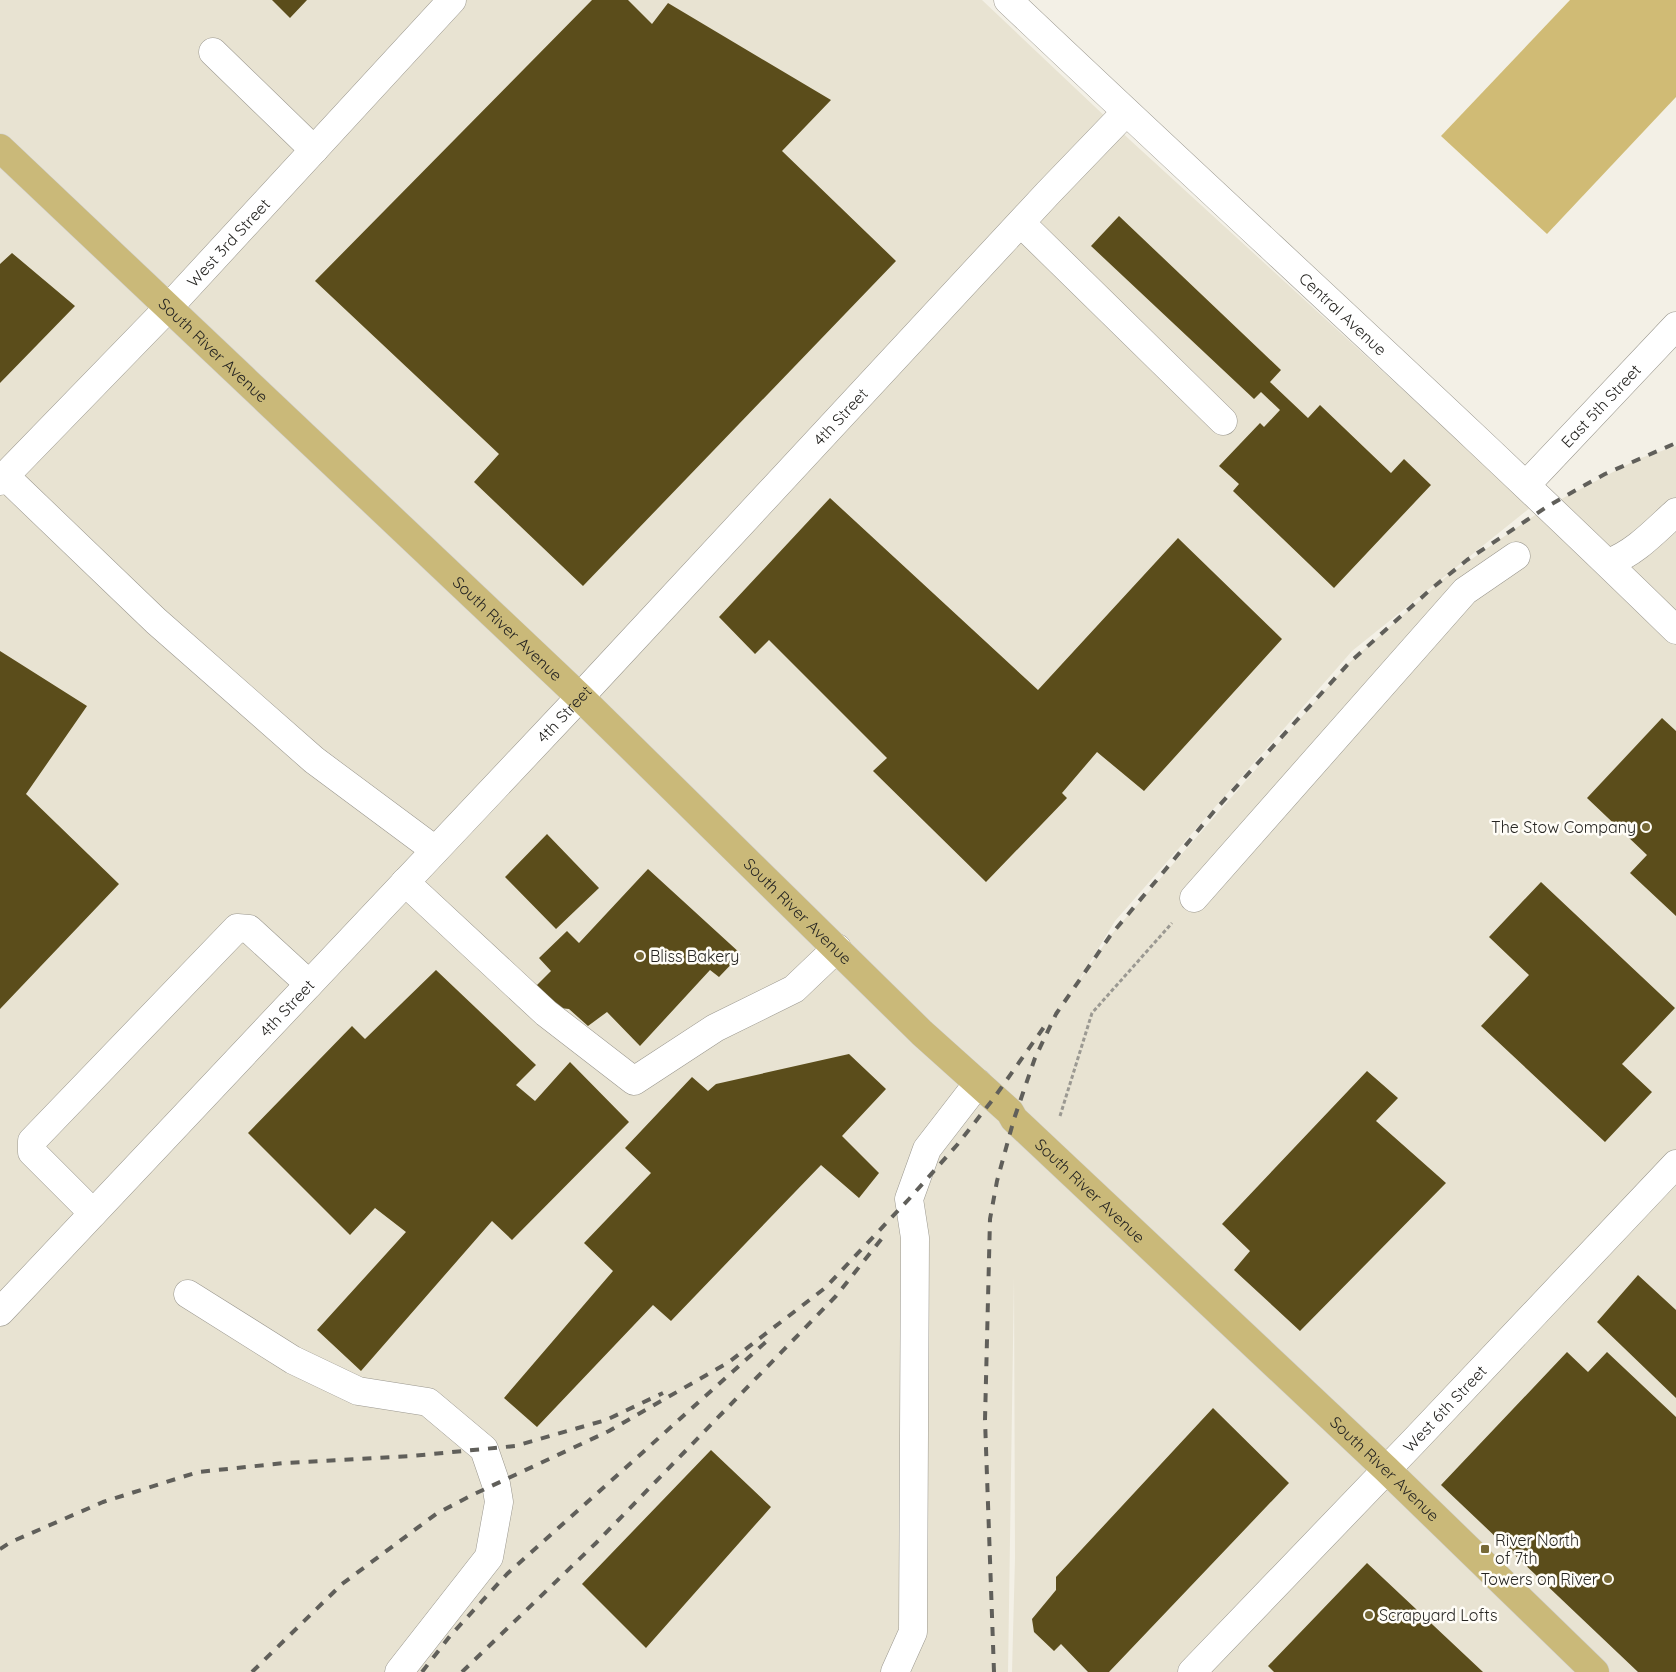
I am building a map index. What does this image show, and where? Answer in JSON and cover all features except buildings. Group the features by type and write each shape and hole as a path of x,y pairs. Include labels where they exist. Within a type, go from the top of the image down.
{"main road":[{"name":"South River Avenue","path":"0,148 580,697 922,1033 1010,1112 1014,1119 1386,1469 1595,1672"}],"street":[{"name":"West 3rd Street","path":"2,479 169,307 452,0"},
{"name":"Central Avenue","path":"1008,0 1526,485 1676,630"},
{"path":"212,52 314,150"},
{"name":"4th Street","path":"0,1312 580,697 1126,112"},
{"path":"1021,223 1223,421"},
{"name":"East 5th Street","path":"1526,485 1676,326"},
{"path":"2,479 156,621 307,754 435,850"},
{"path":"1608,563 1623,557 1672,524"},
{"path":"1194,898 1465,590 1516,556"},
{"path":"405,882 546,1013 634,1081 715,1028 794,989 837,948"},
{"path":"93,1213 32,1152 32,1141 236,928 249,929 309,984"},
{"path":"895,1672 913,1632 915,1238 910,1199 927,1149 978,1083"},
{"name":"West 6th Street","path":"1192,1672 1676,1164"},
{"path":"188,1294 293,1360 358,1391 428,1402 484,1449 496,1484 499,1502 489,1557 399,1672"}],"path":[{"path":"1049,1150 1092,1013 1194,898"}],"shaded area":[{"path":"0,0 982,0 1130,140 1531,507 1352,651 1115,921 1075,987 1110,936 1349,663 1446,577 1548,506 1638,459 1676,446 1676,1672 1012,1672 1015,1558 1014,1277 1008,1672 0,1672"},
{"path":"1570,0 1676,0 1676,97 1547,234 1441,136"}],"railway":[{"path":"994,1672 985,1420 990,1219 997,1181 1014,1119 1035,1058 1056,1014 1110,936 1216,809 1349,663 1431,589 1467,560 1548,506 1585,485 1605,474 1676,443"},
{"path":"252,1672 342,1584 436,1514 470,1496 609,1431 729,1362 825,1288 957,1145 994,1098 1044,1027"},
{"path":"462,1672 596,1543 836,1296 883,1237"},
{"path":"422,1672 450,1636 507,1574 768,1340"},
{"path":"0,1549 11,1542 103,1502 198,1472 285,1463 412,1456 515,1446 606,1420 663,1393"}],"place":[{"name":"The Stow Company","path":"1646,827"},
{"name":"Bliss Bakery","path":"640,956"},
{"name":"River North of 7th","path":"1485,1549"},
{"name":"Towers on River","path":"1608,1579"},
{"name":"Scrapyard Lofts","path":"1369,1615"}]}
